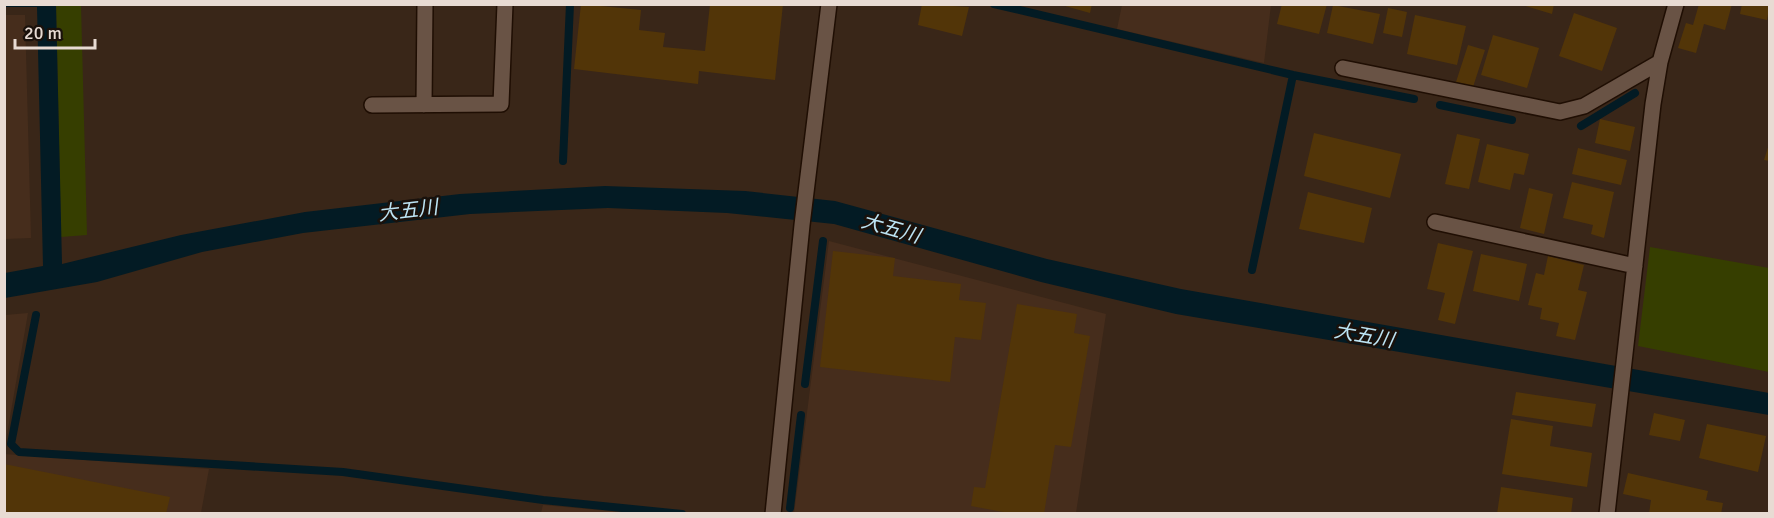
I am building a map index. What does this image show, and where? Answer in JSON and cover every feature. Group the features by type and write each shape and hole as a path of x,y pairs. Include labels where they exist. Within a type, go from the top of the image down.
{"street":[{"path":"424,105 425,4"},
{"path":"372,105 501,104 505,4"},
{"path":"773,513 802,225 829,4"},
{"path":"1607,513 1660,63 1676,4"},
{"path":"1343,68 1560,112 1584,106 1660,63"},
{"path":"1435,222 1635,266"}],"shaded area":[{"path":"1122,5 1271,5 1264,63 1117,29"},
{"path":"4,15 25,15 31,238 5,239"},
{"path":"829,241 1106,314 1076,513 794,514"},
{"path":"28,313 5,446 5,315"},
{"path":"4,454 209,469 201,513 5,513"},
{"path":"543,505 631,513 541,513"}],"green space":[{"path":"56,5 81,5 87,235 61,237"},
{"path":"1650,247 1769,268 1769,372 1638,346"}],"water":[{"name":"大五川","path":"4,5 56,5 62,264 181,235 305,212 460,194 605,186 745,191 835,201 1047,259 1181,289 1769,393 1769,415 1176,314 1041,282 834,224 727,213 608,208 470,214 303,233 202,252 97,282 5,298 5,273 43,266 37,7 5,7"}],"building":[{"path":"581,4 641,10 639,30 665,33 663,47 705,51 710,4 783,4 775,80 699,71 698,84 574,69"},
{"path":"922,4 969,7 962,36 918,25"},
{"path":"1058,4 1092,4 1090,13"},
{"path":"1282,4 1327,4 1319,34 1277,24"},
{"path":"1519,4 1554,4 1552,14"},
{"path":"1699,4 1732,4 1725,30 1704,24 1696,53 1678,48 1686,23 1693,25"},
{"path":"1742,4 1770,4 1767,20 1740,14"},
{"path":"1333,5 1380,14 1373,44 1327,33"},
{"path":"1388,8 1407,12 1402,37 1383,33"},
{"path":"1574,13 1617,28 1602,71 1559,56"},
{"path":"1415,15 1466,26 1457,65 1407,54"},
{"path":"1493,35 1539,48 1527,88 1481,75"},
{"path":"1468,45 1485,50 1473,87 1456,82"},
{"path":"1600,119 1635,127 1630,151 1595,143"},
{"path":"1314,133 1401,154 1390,198 1304,176"},
{"path":"1457,134 1480,139 1469,189 1445,184"},
{"path":"1770,141 1770,161 1764,160"},
{"path":"1487,144 1529,154 1524,175 1514,173 1510,190 1478,182"},
{"path":"1578,148 1627,160 1621,185 1572,174"},
{"path":"1572,182 1614,192 1604,238 1591,234 1593,225 1563,218"},
{"path":"1529,188 1553,194 1544,234 1520,228"},
{"path":"1308,192 1372,208 1364,243 1299,229"},
{"path":"1438,243 1473,251 1455,324 1438,320 1445,293 1427,289"},
{"path":"833,251 895,258 893,276 961,284 959,300 986,303 981,340 955,337 950,382 820,367"},
{"path":"1481,254 1527,264 1519,301 1473,291"},
{"path":"1548,256 1584,265 1578,290 1587,292 1575,340 1556,336 1559,323 1540,319 1542,308 1528,305 1536,273 1544,275"},
{"path":"1017,304 1077,314 1074,333 1090,336 1071,447 1055,445 1044,514 1014,514 971,506 974,487 985,488"},
{"path":"1516,392 1596,404 1592,427 1512,415"},
{"path":"1654,413 1685,420 1680,441 1649,435"},
{"path":"1511,419 1553,426 1550,446 1592,453 1587,487 1502,474"},
{"path":"1707,424 1766,436 1758,472 1699,458"},
{"path":"4,464 170,497 166,514 4,514"},
{"path":"1628,473 1708,491 1706,500 1723,503 1721,514 1649,514 1651,500 1623,494"},
{"path":"1501,487 1573,498 1571,514 1497,514"}],"waterway":[{"path":"563,161 570,4"},
{"path":"994,4 1293,75 1414,99"},
{"path":"1252,270 1293,75"},
{"path":"1581,126 1635,93"},
{"path":"1440,105 1512,120"},
{"path":"805,384 823,241"},
{"path":"36,315 11,444 19,452 343,472 543,500 682,514"},
{"path":"790,508 801,415"}]}
